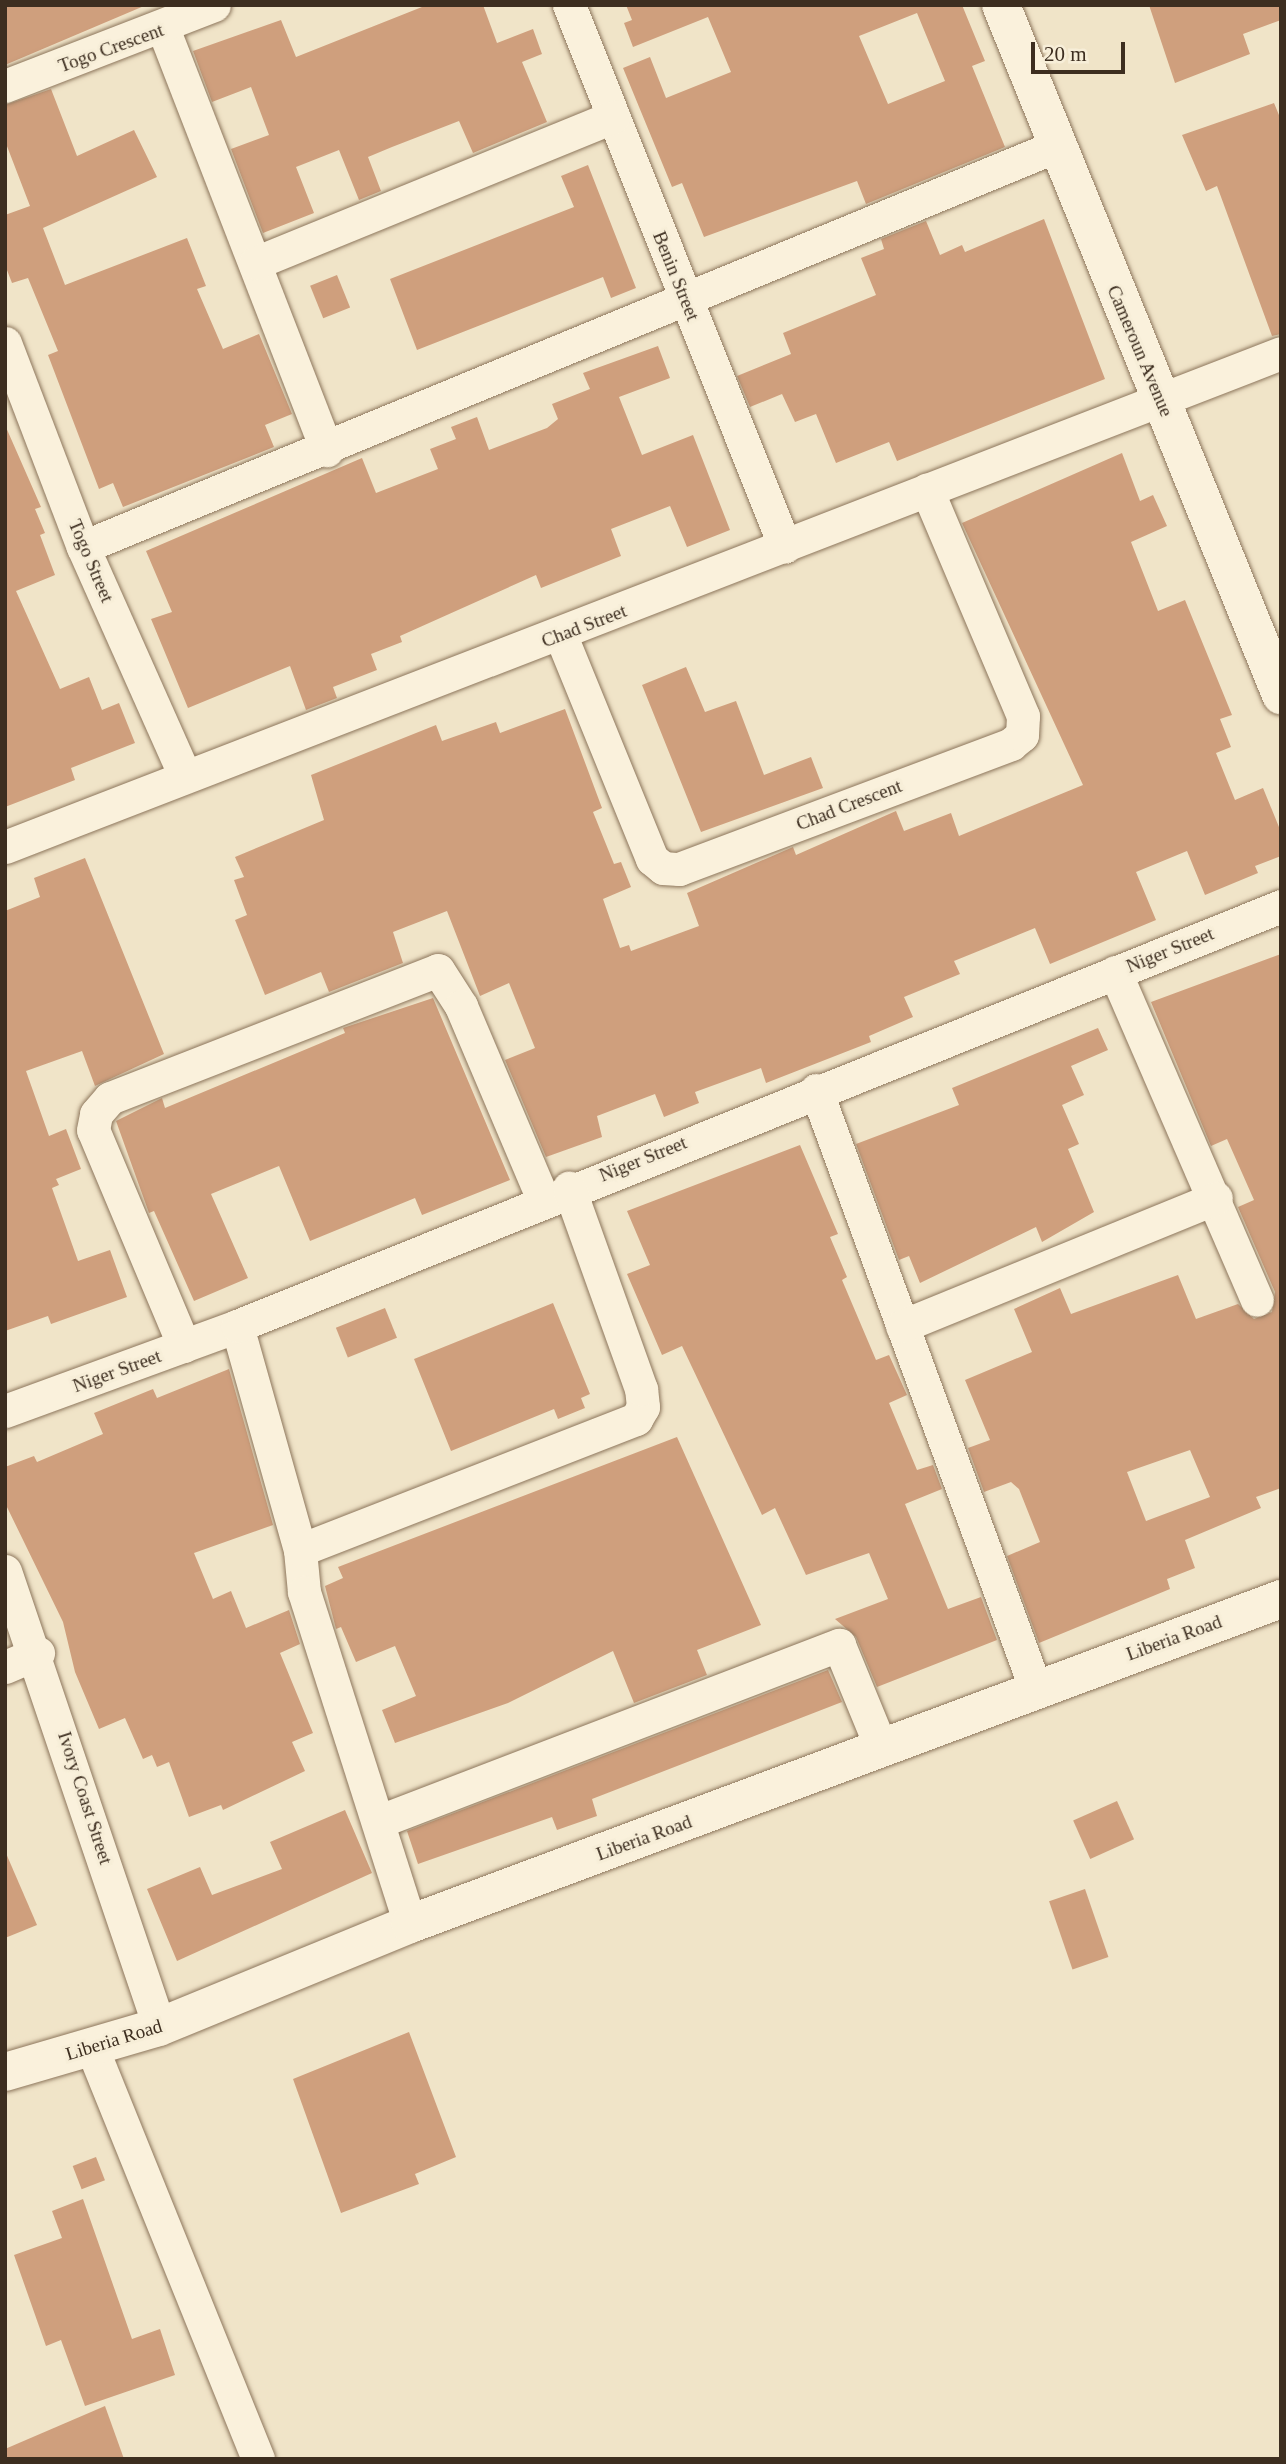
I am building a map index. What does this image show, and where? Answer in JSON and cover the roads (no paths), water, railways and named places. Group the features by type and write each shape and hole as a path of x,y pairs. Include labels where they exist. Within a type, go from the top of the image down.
{"street":[{"name":"Togo Crescent","path":"5,86 163,28 214,5"},
{"name":"Benin Street","path":"569,5 785,547"},
{"name":"Cameroun Avenue","path":"1001,5 1055,147 1277,676"},
{"path":"163,28 327,450"},
{"path":"255,263 613,117"},
{"path":"83,547 327,450 684,298 1055,147"},
{"name":"Togo Street","path":"7,352 83,547 185,776"},
{"name":"Chad Street","path":"5,847 185,776 561,636 927,490 1281,354"},
{"name":"Chad Crescent","path":"561,636 652,859 663,868 679,869 1011,744 1022,735 1023,716 927,490"},
{"name":"Niger Street","path":"5,1411 237,1326 556,1194 1281,906"},
{"path":"184,1346 93,1130 96,1114 110,1098 438,970 461,1006 556,1194 641,1389 643,1408 636,1419 300,1550"},
{"path":"1115,972 1216,1198 1257,1300"},
{"path":"816,1090 1036,1690"},
{"path":"902,1325 1216,1198"},
{"path":"237,1326 300,1550 304,1592 380,1822 410,1924"},
{"name":"Ivory Coast Street","path":"5,1571 38,1653 159,2027"},
{"name":"Liberia Road","path":"5,2073 159,2027 410,1924 1281,1599"},
{"path":"380,1822 839,1645 882,1750"},
{"path":"5,1667 38,1653"},
{"path":"92,2048 258,2459"}]}
